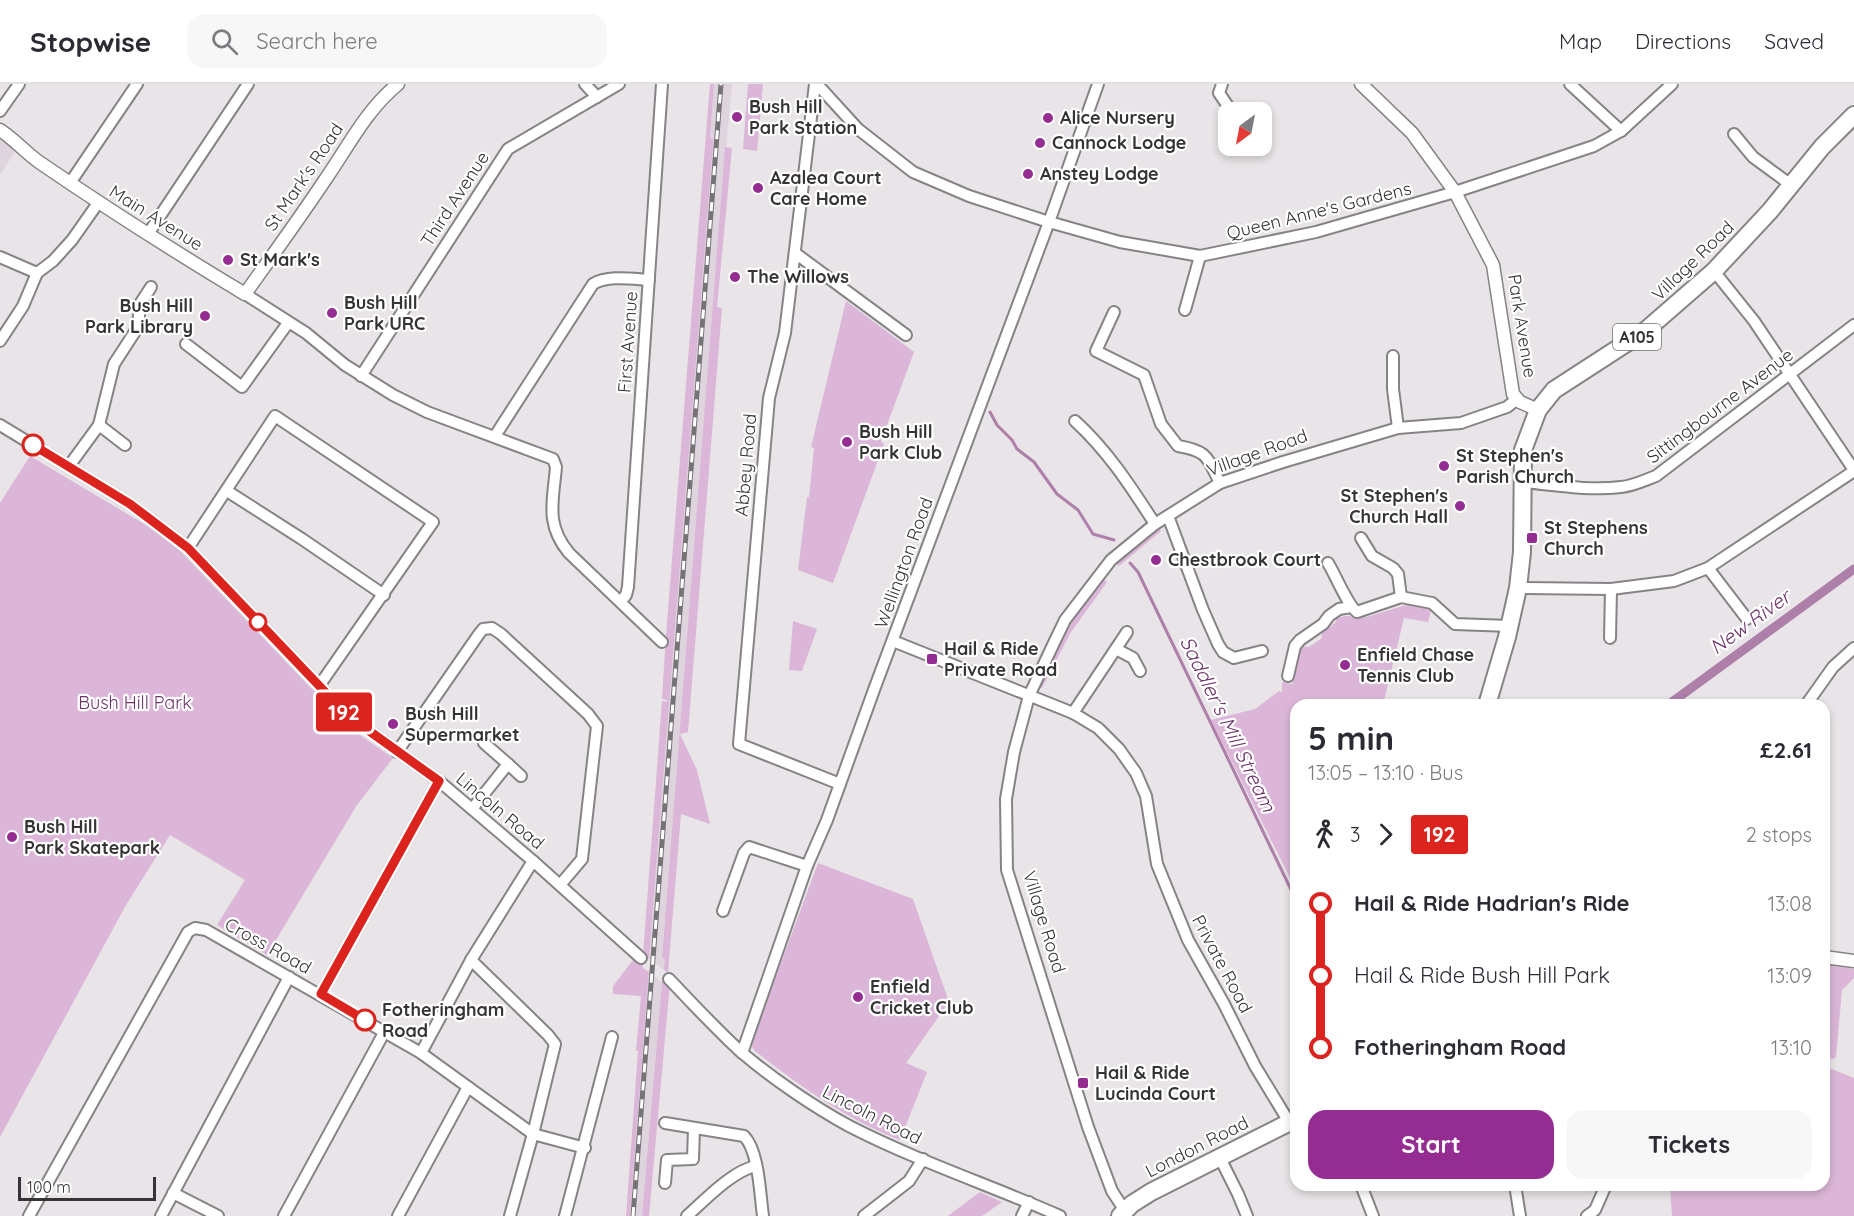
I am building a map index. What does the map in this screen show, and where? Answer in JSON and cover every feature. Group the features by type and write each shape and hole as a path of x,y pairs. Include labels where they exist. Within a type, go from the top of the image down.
{"main road":[{"name":"Village Road","path":"1538,410 1554,390 1645,331 1714,271 1744,240 1822,147 1854,115"},
{"name":"A105","path":"1489,699 1510,626 1518,588 1522,552 1524,445 1538,410"},
{"name":"London Road","path":"1123,1213 1131,1204 1150,1192 1290,1122"}],"street":[{"path":"0,111 19,84"},
{"path":"70,183 137,84"},
{"path":"148,234 248,84"},
{"name":"St Mark's Road","path":"244,294 326,180 366,118 385,94 398,84"},
{"path":"585,84 597,97"},
{"name":"Third Avenue","path":"361,376 508,149 620,84"},
{"name":"First Avenue","path":"621,601 628,587 662,84"},
{"name":"Queen Anne's Gardens","path":"816,84 858,129 913,172 969,196 1049,222 1120,242 1200,256 1316,232 1455,192 1594,146 1621,131 1672,84"},
{"name":"Abbey Road","path":"816,84 785,333 769,398 740,744 840,784"},
{"name":"Wellington Road","path":"742,1053 807,866 827,820 1098,84"},
{"path":"1222,84 1219,93 1225,102"},
{"name":"Park Avenue","path":"1361,84 1412,133 1455,192 1493,265 1513,394 1517,399 1538,410"},
{"path":"1570,84 1621,131"},
{"name":"Main Avenue","path":"0,130 17,141 32,157 98,203 306,333 361,376 427,412 554,459 556,467 552,520 560,543 621,601"},
{"path":"1734,134 1753,157 1791,185"},
{"path":"0,341 23,306 37,273 53,261 72,240 98,203"},
{"path":"795,253 904,330"},
{"path":"1185,310 1200,256"},
{"path":"0,257 37,273"},
{"path":"1518,588 1611,589 1674,581 1708,568 1854,470 1755,321 1714,271"},
{"path":"495,436 593,284 607,279 649,279"},
{"path":"69,466 99,425 114,364 138,327 140,304 151,287"},
{"path":"1114,312 1096,351 1144,375 1161,424 1178,446 1197,449 1207,458 1220,483"},
{"path":"186,344 242,387 288,323"},
{"name":"Sittingbourne Avenue","path":"1523,482 1571,487 1621,487 1656,476 1854,325"},
{"path":"1393,356 1393,389 1398,428"},
{"name":"Village Road","path":"1123,1213 1112,1191 1088,1127 1007,870 1006,799 1014,752 1029,696 1065,620 1111,560 1155,524 1220,483 1398,428 1461,423 1507,406 1517,399"},
{"path":"188,548 275,416 433,522 319,686"},
{"path":"1075,421 1101,448 1122,475 1155,524"},
{"name":"Lincoln Road","path":"0,425 130,504 188,548 347,715 439,781 641,958"},
{"path":"99,425 125,446"},
{"path":"227,491 384,595"},
{"path":"1168,516 1203,610 1223,652 1234,658 1262,651"},
{"path":"1361,538 1372,556 1393,568 1398,574 1401,597"},
{"path":"1328,563 1354,611 1361,612 1401,597 1432,603 1455,624 1510,626"},
{"path":"1708,568 1747,619"},
{"path":"1610,638 1611,589"},
{"path":"621,601 662,642"},
{"path":"1288,676 1295,646 1300,640 1339,609 1351,607"},
{"path":"398,752 483,629 492,628 501,634 588,714 597,726 582,859 560,885"},
{"path":"1074,713 1127,632"},
{"name":"Private Road","path":"893,641 1074,713 1098,728 1119,749 1136,773 1146,796 1157,864 1188,940 1255,1066 1290,1116"},
{"path":"1810,699 1833,667 1854,648"},
{"path":"1116,649 1133,658 1140,670"},
{"path":"484,743 520,776"},
{"path":"472,809 508,764"},
{"path":"321,994 439,781"},
{"path":"723,910 744,853 749,847 807,866"},
{"path":"422,1053 471,960 533,861"},
{"name":"Cross Road","path":"29,1216 183,941 195,928 206,930 422,1053 533,1134"},
{"path":"1830,958 1854,961"},
{"path":"471,960 555,1044 510,1216"},
{"path":"161,1216 289,977"},
{"name":"Lincoln Road","path":"669,979 742,1053 832,1116 923,1159 1060,1216"},
{"path":"284,1216 385,1031"},
{"path":"566,1216 612,1037"},
{"path":"398,1216 468,1087"},
{"path":"665,1123 744,1136 750,1142 756,1166 763,1216"},
{"path":"665,1183 667,1160 693,1159 694,1128"},
{"path":"533,1134 585,1148"},
{"path":"1220,1158 1247,1216"},
{"path":"864,1216 909,1181 923,1159"},
{"path":"687,1216 736,1174 746,1168 756,1166"},
{"path":"1363,1191 1372,1216"},
{"path":"1516,1191 1520,1216"},
{"path":"1587,1216 1595,1210 1603,1191"},
{"path":"173,1193 219,1216"},
{"path":"1022,1216 1029,1202"}],"shaded area":[{"path":"714,84 732,84 725,148 662,958 666,958 664,970 649,959 713,147 710,139"},
{"path":"0,140 13,148 14,153 0,175"},
{"path":"649,972 662,982 642,1216 630,1216"}],"green space":[{"path":"710,84 714,84 710,139 713,139 713,146 649,959 643,955 662,701 667,702 662,699 666,635"},
{"path":"748,84 763,84 757,151 743,149"},
{"path":"725,147 732,148 717,307 722,308 688,732 680,734 697,770 710,824 681,814 668,973 664,970 665,959 662,958"},
{"name":"Bush Hill Park Club","path":"846,301 914,352 881,441 884,444 833,583 798,570 807,497 809,497 814,448 811,447"},
{"name":"Bush Hill Park","path":"30,456 161,534 182,553 347,726 393,758 357,805 267,955 217,925 245,880 170,835 126,905 0,1137 0,503"},
{"path":"1158,526 1161,531 1119,566 1115,563"},
{"path":"1102,578 1107,582 1071,632 1042,688 1036,686 1066,628"},
{"path":"1409,604 1424,606 1431,610 1428,622 1404,618 1384,699 1290,699 1290,878 1211,720 1255,709 1279,691 1282,692 1282,682 1292,684 1301,646 1309,647 1322,638 1321,630 1326,626 1330,627 1337,618 1367,617"},
{"path":"793,621 817,629 802,671 789,670"},
{"name":"Enfield Cricket Club","path":"818,863 913,899 949,1002 906,1063 927,1072 900,1140 880,1132 824,1101 752,1047 752,1041"},
{"path":"633,960 642,963 643,968 649,972 630,1216 626,1216 641,996 613,994 613,986"},
{"path":"1830,965 1854,969 1854,978 1842,990 1836,1057 1830,1058"},
{"path":"664,979 670,985 649,1216 642,1216 662,982"},
{"path":"1830,1068 1854,1078 1854,1216 1672,1216 1670,1191 1830,1191"},
{"path":"980,1192 1002,1202 982,1216 948,1216"}],"waterway":[{"name":"Saddler's Mill Stream","path":"990,412 997,425 1012,440 1017,449 1034,462 1057,494 1078,510 1093,534 1114,540"},
{"name":"Saddler's Mill Stream","path":"1130,563 1138,572 1290,888"},
{"name":"New River","path":"1676,699 1854,569"}],"railway":[{"path":"633,1216 721,84"}],"bus line":[{"name":"192","path":"33,445 130,504 188,548 347,715 439,781 321,994 365,1020"}],"place":[{"name":"Bush Hill Park Station","path":"737,117"},
{"name":"Alice Nursery","path":"1048,118"},
{"name":"Cannock Lodge","path":"1040,143"},
{"name":"Anstey Lodge","path":"1028,174"},
{"name":"Azalea Court Care Home","path":"758,188"},
{"name":"St Mark's","path":"228,260"},
{"name":"The Willows","path":"735,277"},
{"name":"Bush Hill Park URC","path":"332,313"},
{"name":"Bush Hill Park Library","path":"205,316"},
{"name":"Bush Hill Park Club","path":"847,442"},
{"name":"St Stephen's Parish Church","path":"1444,466"},
{"name":"St Stephen's Church Hall","path":"1460,506"},
{"name":"St Stephens Church","path":"1532,538"},
{"name":"Chestbrook Court","path":"1156,560"},
{"name":"Hail & Ride Private Road","path":"932,659"},
{"name":"Enfield Chase Tennis Club","path":"1345,665"},
{"name":"Bush Hill Supermarket","path":"393,724"},
{"name":"Bush Hill Park Skatepark","path":"12,837"},
{"name":"Enfield Cricket Club","path":"858,997"},
{"name":"Fotheringham Road","path":"365,1020"},
{"name":"Hail & Ride Lucinda Court","path":"1083,1083"}]}
